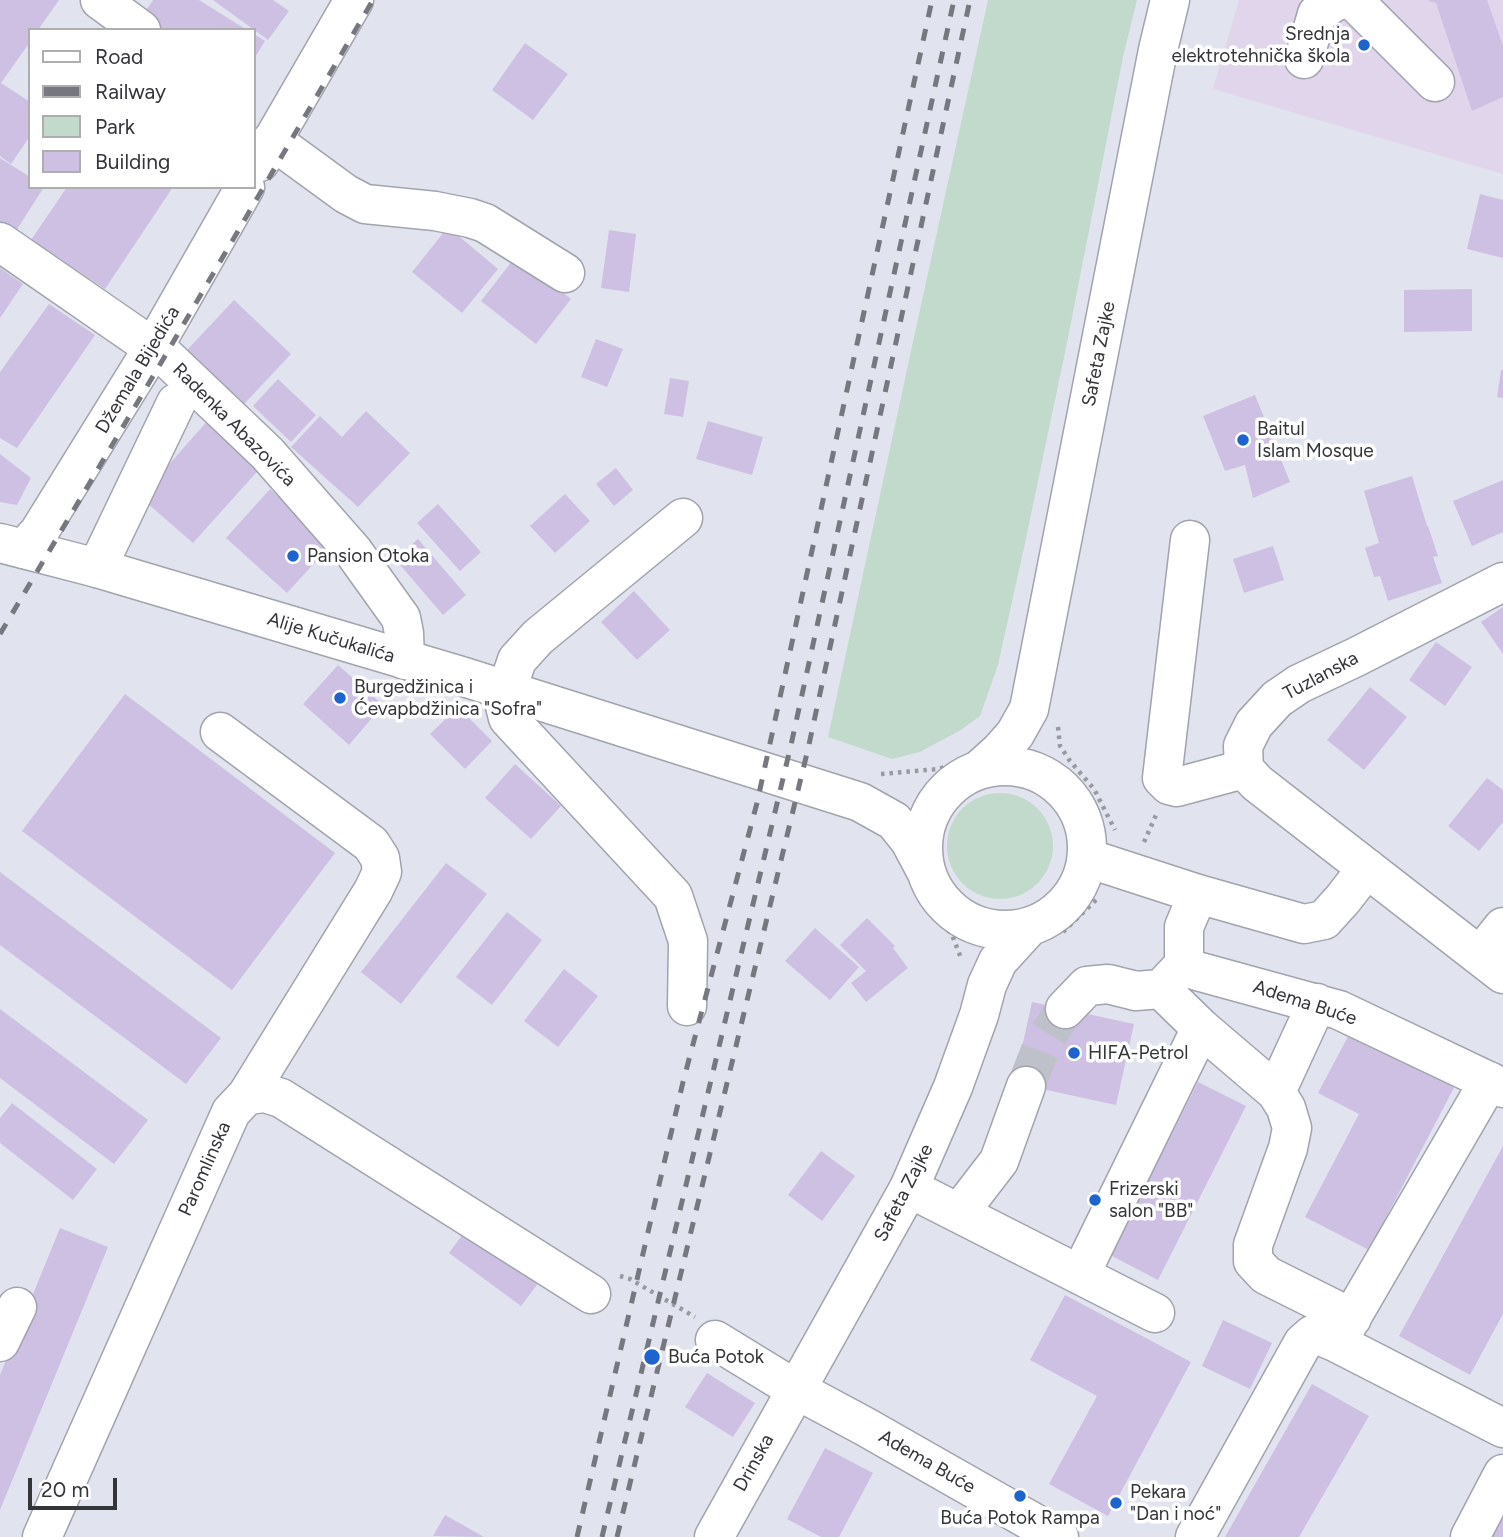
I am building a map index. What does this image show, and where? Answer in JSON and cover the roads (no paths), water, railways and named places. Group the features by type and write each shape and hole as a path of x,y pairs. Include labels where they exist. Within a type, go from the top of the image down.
{"street":[{"path":"100,0 138,28"},
{"path":"354,0 263,156 365,204 435,211 485,223 565,273"},
{"name":"Safeta Zajke","path":"962,772 1000,751 1016,734 1029,709 1170,0"},
{"path":"1304,59 1317,14 1341,0"},
{"path":"1353,0 1435,82"},
{"name":"Džemala Bijedića","path":"12,546 39,532 153,348 244,189"},
{"name":"Radenka Abazovića","path":"0,243 165,356 267,453 353,551 401,618 405,660"},
{"path":"97,568 176,403"},
{"path":"684,518 538,637 517,660 507,690 505,706 508,718 673,896 688,941 687,1006"},
{"path":"1190,540 1163,778 1169,785 1177,787 1244,769 1257,783 1367,868 1495,952"},
{"name":"Alije Kučukalića","path":"12,546 97,568 507,690 900,800 962,772"},
{"name":"Tuzlanska","path":"1244,769 1244,746 1254,724 1277,699 1299,684 1503,582"},
{"name":"Safeta Zajke","path":"1029,709 1042,759 1058,784"},
{"name":"Paromlinska","path":"42,1537 231,1112 247,1095 373,891 382,872 380,858 371,844 220,732"},
{"path":"1007,765 1034,770 1058,784 1076,805 1086,831 1087,858 1080,881 1068,901 1050,916 1029,927 1003,930 978,925 956,913 937,895 926,871 923,847 927,822 938,801 962,772 1007,765"},
{"name":"Alije Kučukalića","path":"865,789 910,841 926,871"},
{"path":"1087,858 1198,894 1304,924 1324,920 1367,868"},
{"path":"1198,894 1184,927 1172,977 1201,1028 1276,1092 1286,1108 1292,1128 1288,1148 1253,1245 1253,1261 1266,1275 1344,1331 1503,1428"},
{"path":"956,913 979,957 987,985"},
{"name":"Safeta Zajke","path":"795,1390 909,1188 953,1087 987,985 998,961 1029,927"},
{"name":"Adema Buće","path":"1065,1009 1087,986 1108,984 1136,991 1197,971 1339,1010 1496,1085 1344,1331"},
{"path":"1276,1092 1317,1003"},
{"path":"1080,1275 1201,1028"},
{"path":"959,1213 999,1161 1026,1086"},
{"path":"247,1095 265,1093 281,1098 591,1294"},
{"path":"909,1188 1155,1313"},
{"path":"0,1342 18,1307"},
{"path":"1195,1537 1303,1343 1312,1335 1323,1337 1344,1331"},
{"name":"Adema Buće","path":"715,1340 795,1390 864,1426 1059,1537"},
{"name":"Drinska","path":"714,1537 795,1390"},
{"path":"1470,1537 1503,1474"}],"tunnel":[{"path":"1026,1086 1042,1045 1065,1009"}],"railway":[{"path":"0,634 373,0"},
{"path":"577,1537 683,1082 757,803 932,0"},
{"path":"602,1537 791,745 954,0"},
{"path":"617,1537 808,749 970,0"}],"place":[{"name":"Srednja elektrotehnička škola","path":"1364,45"},
{"name":"Baitul Islam Mosque","path":"1243,440"},
{"name":"Pansion Otoka","path":"293,556"},
{"name":"Burgedžinica i Ćevapbdžinica \"Sofra\"","path":"340,698"},
{"name":"HIFA-Petrol","path":"1074,1053"},
{"name":"Frizerski salon \"BB\"","path":"1095,1200"},
{"name":"Buća Potok","path":"652,1357"},
{"name":"Buća Potok Rampa","path":"1020,1496"},
{"name":"Pekara \"Dan i noć\"","path":"1116,1503"}]}
